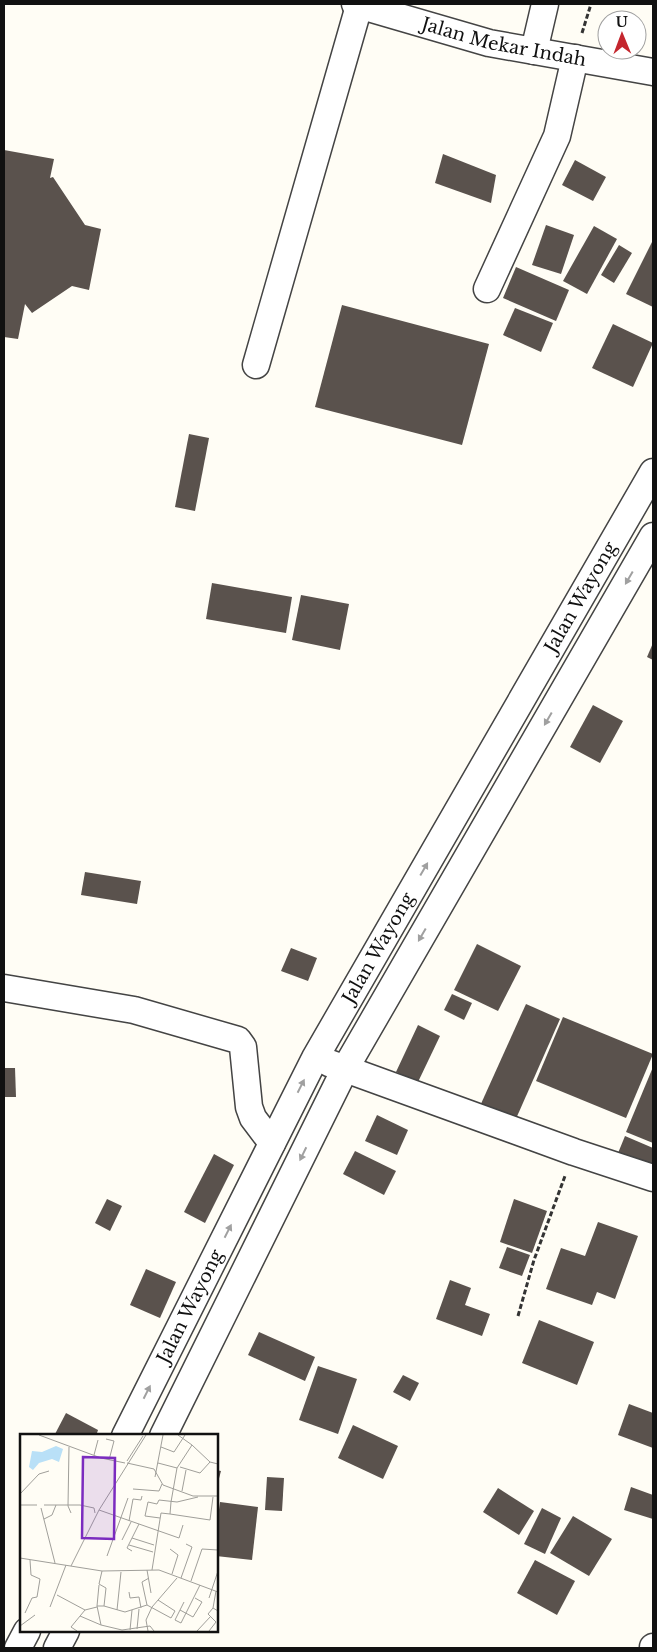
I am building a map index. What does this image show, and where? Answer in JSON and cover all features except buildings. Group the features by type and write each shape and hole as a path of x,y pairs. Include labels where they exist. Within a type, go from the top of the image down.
{"street":[{"path":"534,51 545,4"},
{"path":"256,365 357,5"},
{"name":"Jalan Mekar Indah","path":"357,5 489,43 653,72"},
{"path":"487,289 557,136 575,58"},
{"name":"Jalan Wayong","path":"126,1434 315,1058 653,472"},
{"name":"Jalan Wayong","path":"164,1434 345,1070 653,536"},
{"path":"4,988 134,1010 238,1040 243,1047 249,1107 253,1118 272,1143"},
{"path":"315,1058 574,1152 653,1178"},
{"path":"18,1648 26,1632"},
{"path":"58,1648 66,1632"}],"path":[{"path":"518,1316 534,1260 574,1152"}]}
